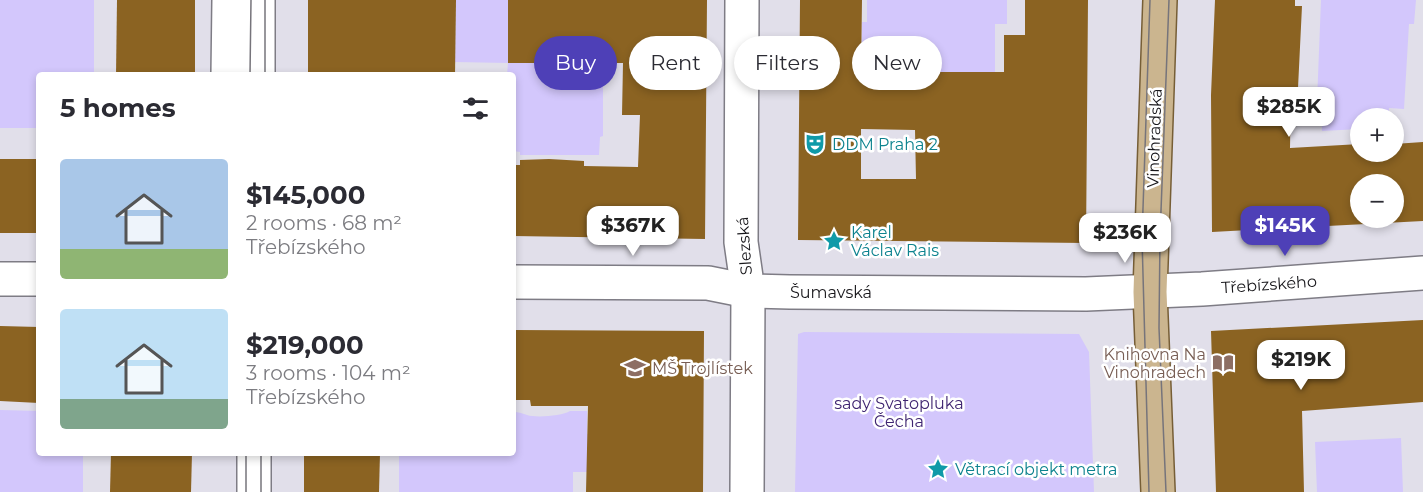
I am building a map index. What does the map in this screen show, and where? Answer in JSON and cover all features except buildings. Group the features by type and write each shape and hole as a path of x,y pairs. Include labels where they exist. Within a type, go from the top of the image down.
{"main road":[{"name":"Vinohradská","path":"1158,492 1150,292 1160,0"}],"street":[{"path":"228,72 229,0"},
{"path":"258,0 258,72"},
{"name":"Slezská","path":"742,0 741,242 748,291 747,492"},
{"name":"Třebízského","path":"1150,292 1423,273"},
{"path":"0,279 36,279"},
{"name":"Šumavská","path":"516,282 708,284 748,291 1086,294 1150,292"},
{"path":"254,456 254,492"}],"green space":[{"path":"0,0 94,0 94,72 36,72 36,128 0,128"},
{"path":"456,0 508,0 508,63 455,62"},
{"path":"867,0 1007,0 1007,24 995,24 995,72 942,72 942,36 862,36 862,22 867,22"},
{"path":"1321,0 1416,0 1414,24 1409,24 1404,109 1350,108 1350,130 1322,131 1321,103 1317,102"},
{"path":"508,63 534,63 534,90 603,90 603,136 600,137 599,155 520,155 520,152 516,151 516,72 507,72"},
{"name":"sady Svatopluka Čecha","path":"804,332 1079,334 1089,352 1094,492 795,492 798,334"},
{"path":"0,410 36,411 36,456 83,456 83,492 0,492"},
{"path":"570,411 587,411 587,434 599,434 599,472 573,472 573,492 399,492 399,456 516,456 516,412 531,416 561,414"},
{"path":"1401,438 1403,492 1317,492 1315,442"}],"tram line":[{"path":"250,72 251,0"},
{"path":"265,0 265,72"},
{"path":"1149,492 1142,238 1150,0"},
{"path":"1166,492 1159,328 1169,0"},
{"path":"246,456 246,492"},
{"path":"261,456 261,492"}],"place":[{"name":"DDM Praha 2","path":"815,144"},
{"name":"Karel Václav Rais","path":"834,241"},
{"name":"Knihovna Na Vinohradech","path":"1223,363"},
{"name":"MŠ Trojlístek","path":"635,368"},
{"name":"Větrací objekt metra","path":"938,469"}]}
